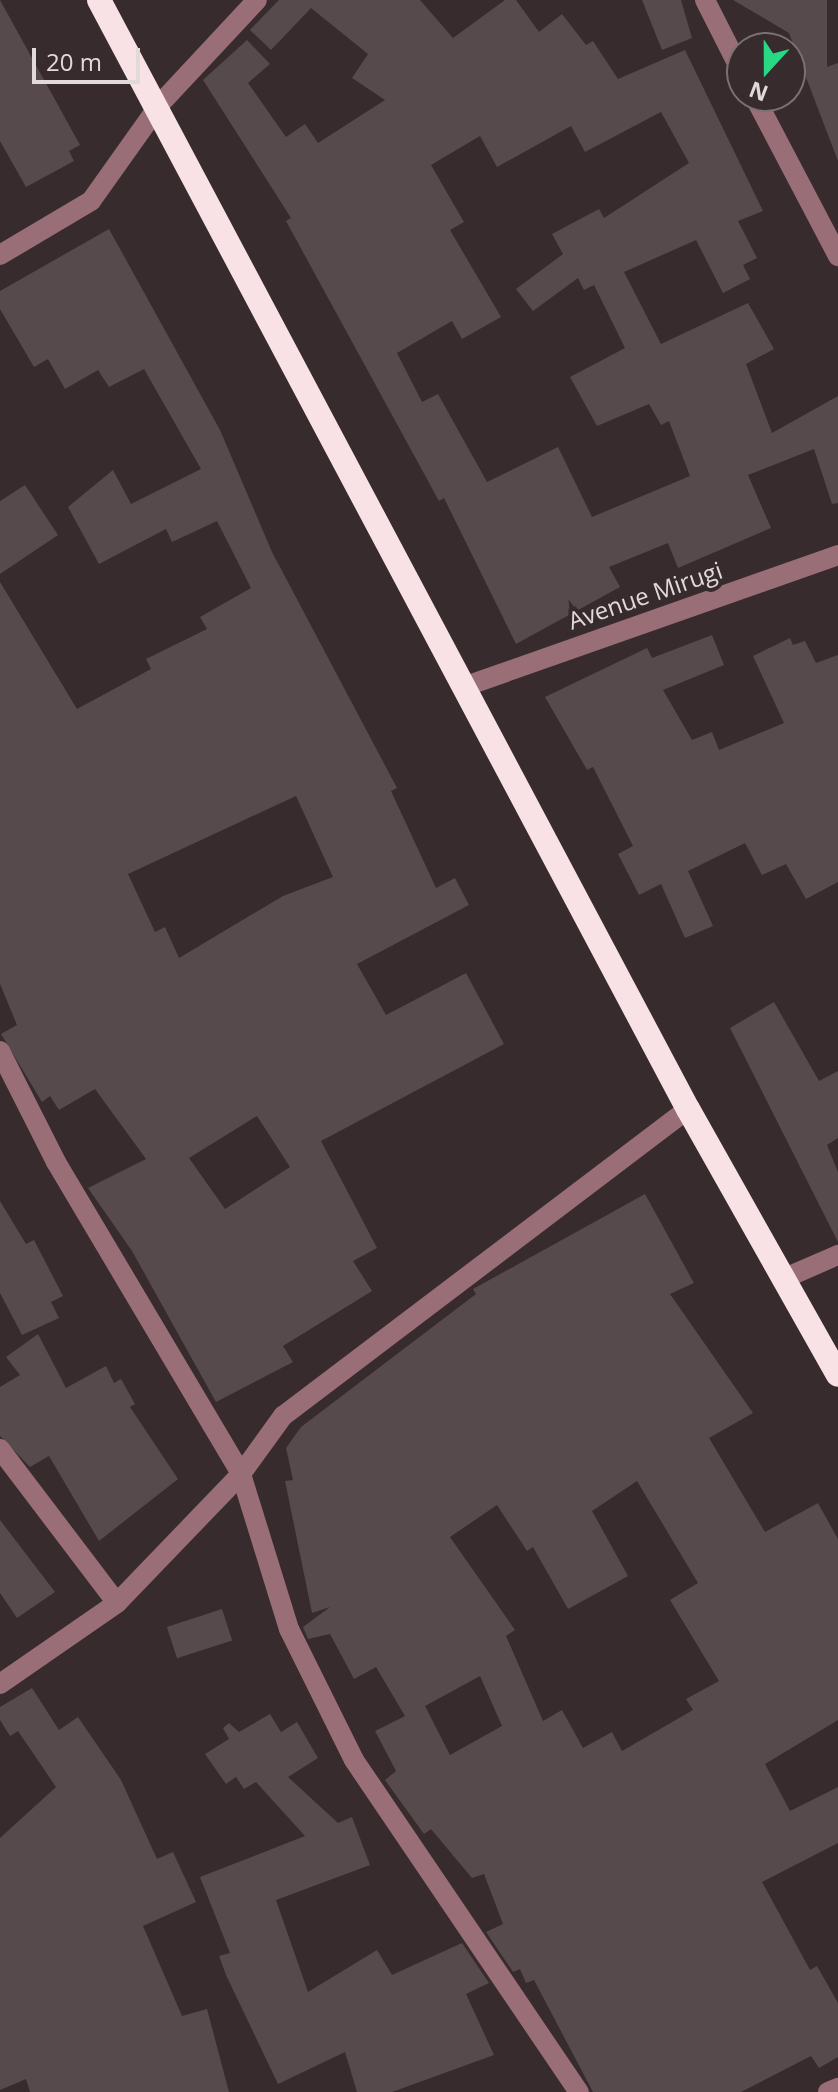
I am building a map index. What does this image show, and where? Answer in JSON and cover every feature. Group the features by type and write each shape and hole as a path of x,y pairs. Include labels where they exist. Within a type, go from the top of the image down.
{"highway":[{"path":"99,0 160,104 469,685 688,1109 838,1375"}],"street":[{"path":"0,255 91,201 160,104 257,0"},
{"path":"705,0 726,41"},
{"path":"762,112 838,256"},
{"name":"Avenue Mirugi","path":"469,685 838,555"},
{"path":"0,1051 56,1162 241,1474 289,1629 354,1760 579,2092"},
{"path":"0,1684 117,1603 241,1474 283,1416 688,1109"},
{"path":"785,1278 838,1255"},
{"path":"0,1449 117,1603"},
{"path":"828,2092 838,2088"}],"building":[{"path":"0,0 80,145 69,151 74,161 26,187 0,141"},
{"path":"279,0 420,0 453,38 505,0 516,0 539,32 562,14 586,45 593,41 618,79 685,50 763,211 738,221 757,258 743,265 750,279 723,293 696,240 624,272 661,344 748,303 774,349 746,364 772,433 838,396 838,503 832,504 814,449 748,475 771,528 678,568 668,543 609,567 620,587 516,644 444,498 439,501 286,221 291,218 203,80 247,40 270,64 248,83 286,137 305,124 318,143 385,100 352,78 368,54 311,8 271,50 250,30","holes":["661,112 689,163 604,218 599,209 552,234 563,254 516,289 533,311 578,278 584,290 594,285 625,348 570,377 597,426 649,404 661,425 669,421 690,476 592,517 558,447 487,482 438,394 422,402 397,353 452,321 462,339 501,317 450,230 464,222 431,165 480,136 497,167 571,126 585,152"]},
{"path":"642,0 681,0 692,38 662,50"},
{"path":"733,0 827,0 827,67 838,63 838,161 806,77 806,32 787,32"},
{"path":"109,229 220,430 272,552 397,788 391,791 436,888 455,878 469,905 357,964 386,1015 466,973 504,1044 321,1141 377,1248 353,1261 372,1291 283,1346 293,1362 216,1402 132,1251 88,1188 146,1159 95,1089 59,1110 50,1096 42,1102 1,1034 17,1025 0,984 0,582 77,709 151,669 146,659 207,629 200,617 251,588 217,521 172,542 166,529 99,564 68,507 113,470 131,504 201,469 144,369 109,387 98,370 65,389 48,359 34,367 0,309 0,291","holes":["296,796 333,877 283,896 179,958 165,927 155,932 128,874","257,1116 290,1167 225,1209 189,1158"]},
{"path":"25,485 58,535 0,574 0,501"},
{"path":"712,635 724,665 663,690 692,740 712,732 719,750 784,723 753,656 790,638 793,645 805,641 816,663 838,655 838,882 806,899 786,864 762,875 745,843 688,871 713,926 685,938 661,884 639,895 618,854 633,846 593,767 587,770 545,697 647,648 652,658"},
{"path":"774,1002 819,1081 838,1071 838,1138 827,1145 838,1172 838,1242 730,1028"},
{"path":"645,1194 694,1283 670,1294 753,1413 709,1438 765,1532 818,1503 838,1539 838,1720 765,1764 790,1811 838,1787 838,1843 762,1882 810,1970 817,1966 838,2003 838,2057 819,2068 811,2056 741,2092 593,2092 534,1980 526,1983 520,1969 513,1972 486,1932 503,1924 484,1874 472,1878 431,1829 424,1834 385,1780 396,1771 375,1731 405,1716 376,1667 354,1679 330,1634 308,1639 303,1627 330,1607 312,1613 285,1481 293,1480 286,1448 301,1427 476,1294 473,1289","holes":["637,1481 698,1583 670,1600 719,1681 686,1699 693,1710 622,1751 612,1732 583,1748 562,1710 543,1721 506,1636 515,1630 450,1537 497,1505 527,1551 533,1547 568,1609 628,1576 592,1511","480,1676 502,1726 450,1755 425,1706"]},
{"path":"0,1201 26,1244 34,1240 63,1296 51,1302 59,1318 22,1335 0,1293"},
{"path":"38,1334 66,1388 106,1366 114,1383 121,1379 135,1404 130,1407 178,1479 99,1541 49,1456 30,1467 0,1436 0,1387 20,1375 6,1357"},
{"path":"0,1520 55,1592 17,1618 0,1593"},
{"path":"222,1609 232,1640 177,1658 167,1627"},
{"path":"32,1688 59,1730 78,1717 121,1780 157,1859 173,1852 196,1902 143,1926 182,2016 207,2009 229,2092 30,2092 26,2079 0,2090 0,1838 56,1787 18,1731 10,1736 0,1720 0,1707"},
{"path":"270,1714 281,1732 297,1722 318,1758 288,1777 338,1823 352,1817 370,1865 276,1900 308,1992 377,1950 392,1975 462,1943 489,1983 466,1994 494,2055 392,2092 357,2092 345,2052 278,2084 226,1975 219,1956 230,1953 200,1877 305,1836 256,1782 244,1789 236,1777 226,1784 205,1754 229,1739 223,1728 229,1723 239,1732"}]}
